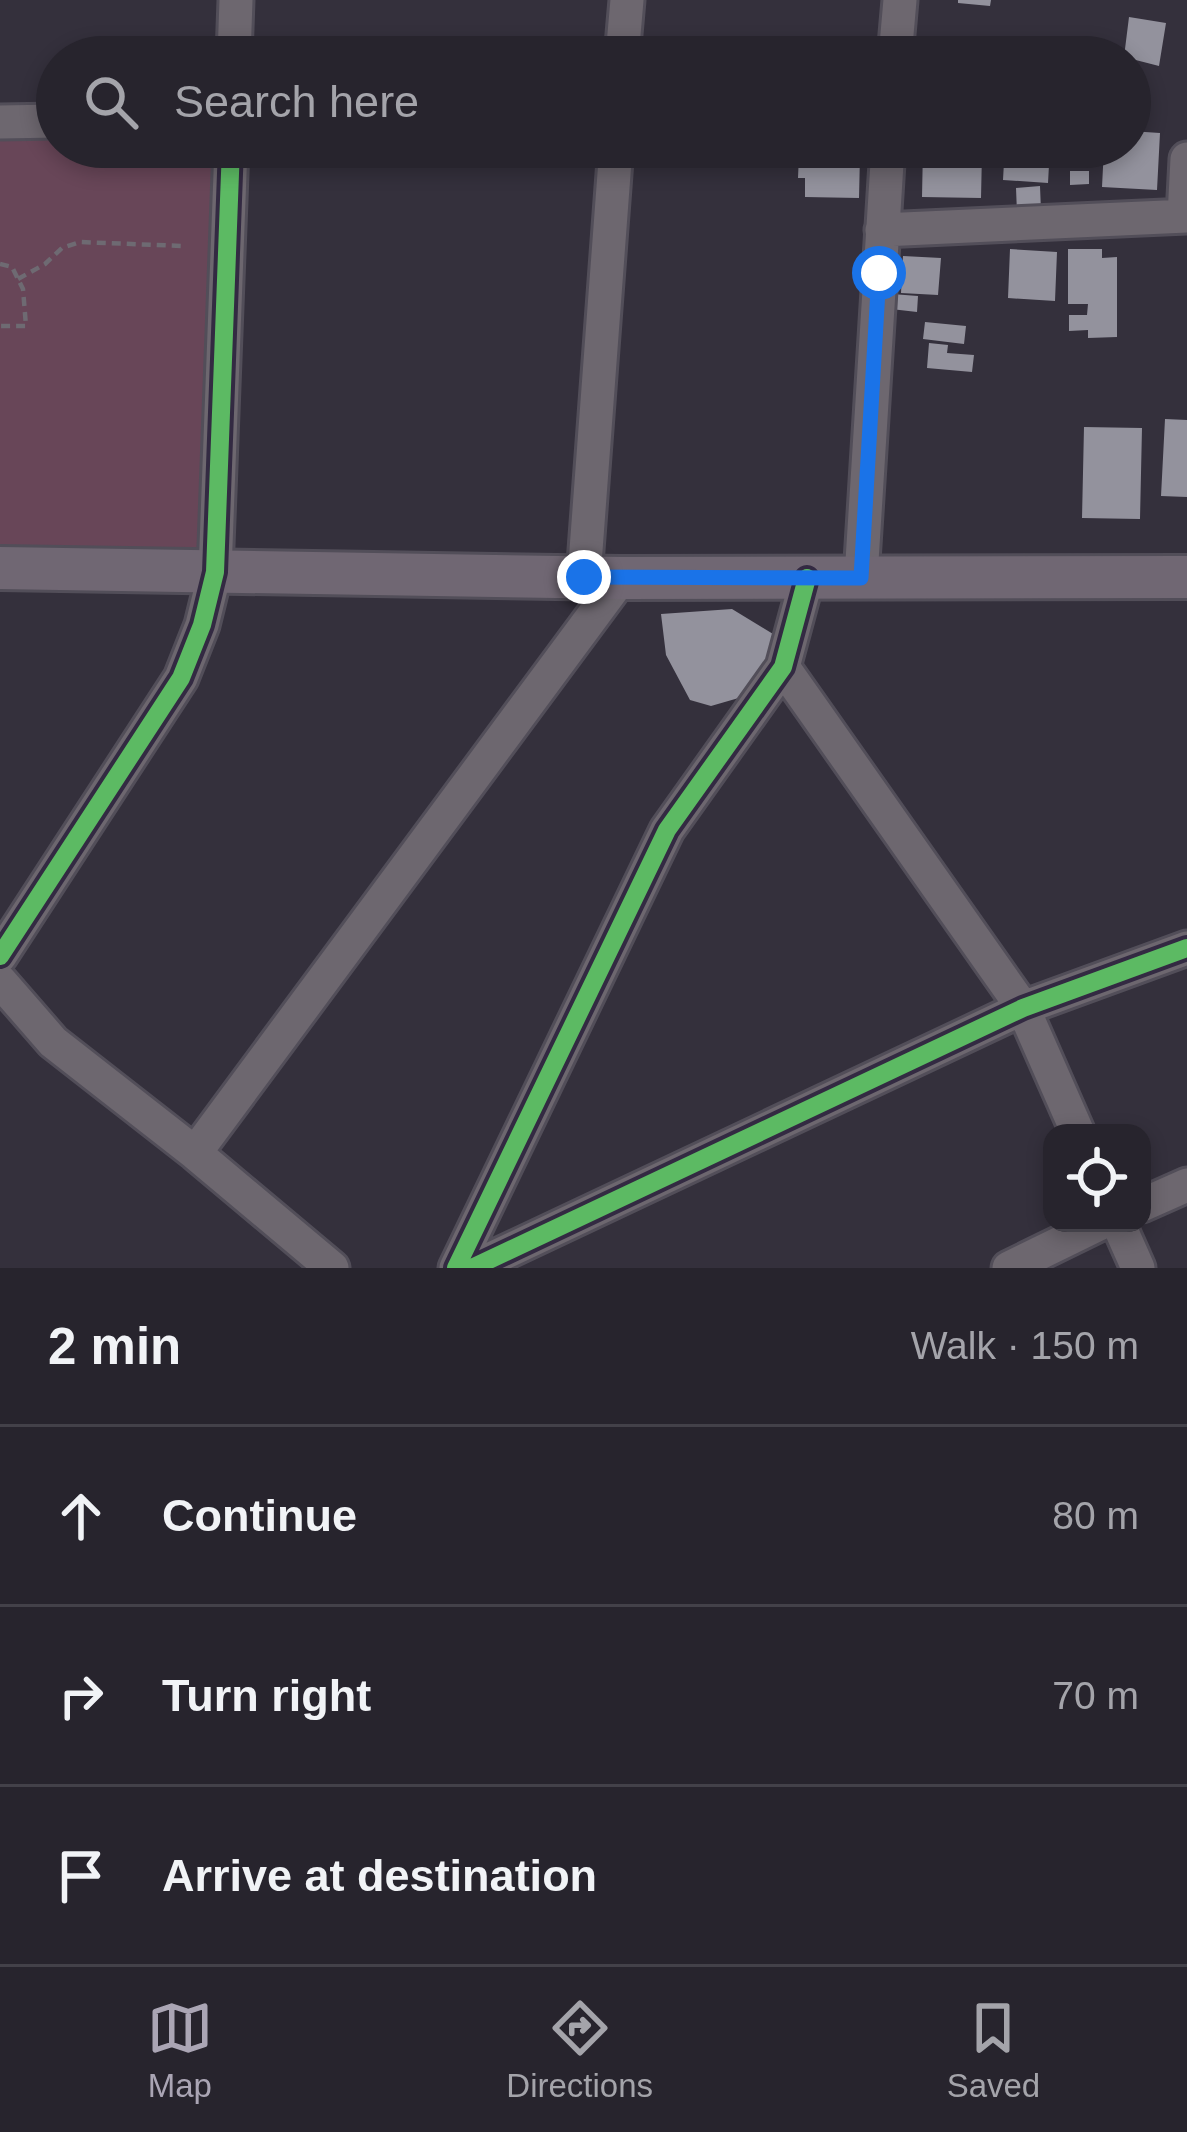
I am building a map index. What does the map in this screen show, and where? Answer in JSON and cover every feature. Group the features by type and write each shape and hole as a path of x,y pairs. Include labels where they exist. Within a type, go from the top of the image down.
{"main road":[{"path":"0,568 602,578 1187,577"}],"street":[{"path":"235,36 236,0"},
{"path":"624,36 627,0"},
{"path":"896,36 899,0"},
{"path":"0,122 36,121"},
{"path":"882,230 1186,216 1187,159"},
{"path":"0,956 166,704 202,625 215,572 230,168"},
{"path":"195,1153 602,578 615,168"},
{"path":"861,578 886,168"},
{"path":"456,1268 667,830 783,667 807,578"},
{"path":"783,667 1023,1008 1074,1124"},
{"path":"472,1268 1023,1008 1187,948"},
{"path":"0,981 53,1042 332,1268"},
{"path":"1151,1201 1187,1185"},
{"path":"1009,1268 1083,1232"},
{"path":"1122,1232 1138,1268"}],"path":[{"path":"18,279 62,248 80,242 182,246"},
{"path":"0,264 12,267 23,289 26,326 0,326"}],"shaded area":[{"path":"36,121 36,168 230,168 215,572 0,563 0,122"}],"building":[{"path":"958,0 991,0 990,6"},
{"path":"1129,17 1166,23 1159,66 1151,64 1151,36 1127,36"},
{"path":"1151,132 1160,133 1157,190 1102,187 1103,168 1151,168"},
{"path":"798,168 860,168 859,198 805,197 805,178 798,178"},
{"path":"923,168 982,168 981,198 922,197"},
{"path":"1004,168 1049,168 1048,183 1003,180"},
{"path":"1070,171 1089,171 1089,184 1070,185"},
{"path":"1040,186 1041,211 1017,213 1016,188"},
{"path":"1010,249 1057,252 1055,301 1008,298"},
{"path":"1068,249 1102,249 1102,258 1117,257 1117,337 1088,338 1088,330 1069,331 1069,315 1087,315 1088,304 1068,304"},
{"path":"903,256 941,258 938,295 901,293"},
{"path":"892,294 918,296 917,312 891,309"},
{"path":"925,322 966,326 964,344 923,339"},
{"path":"929,343 948,345 947,353 974,355 972,372 927,368"},
{"path":"1165,419 1187,420 1187,497 1161,496"},
{"path":"1084,427 1142,428 1140,519 1082,518"},
{"path":"732,609 778,637 778,655 749,695 711,706 690,700 666,655 661,614"}],"cycle path":[{"path":"0,956 181,678 202,625 215,572 230,168"},
{"path":"456,1268 667,830 783,667 807,578"},
{"path":"472,1268 1023,1008 1187,948"}],"route":[{"path":"584,577 861,578 879,273"}]}
